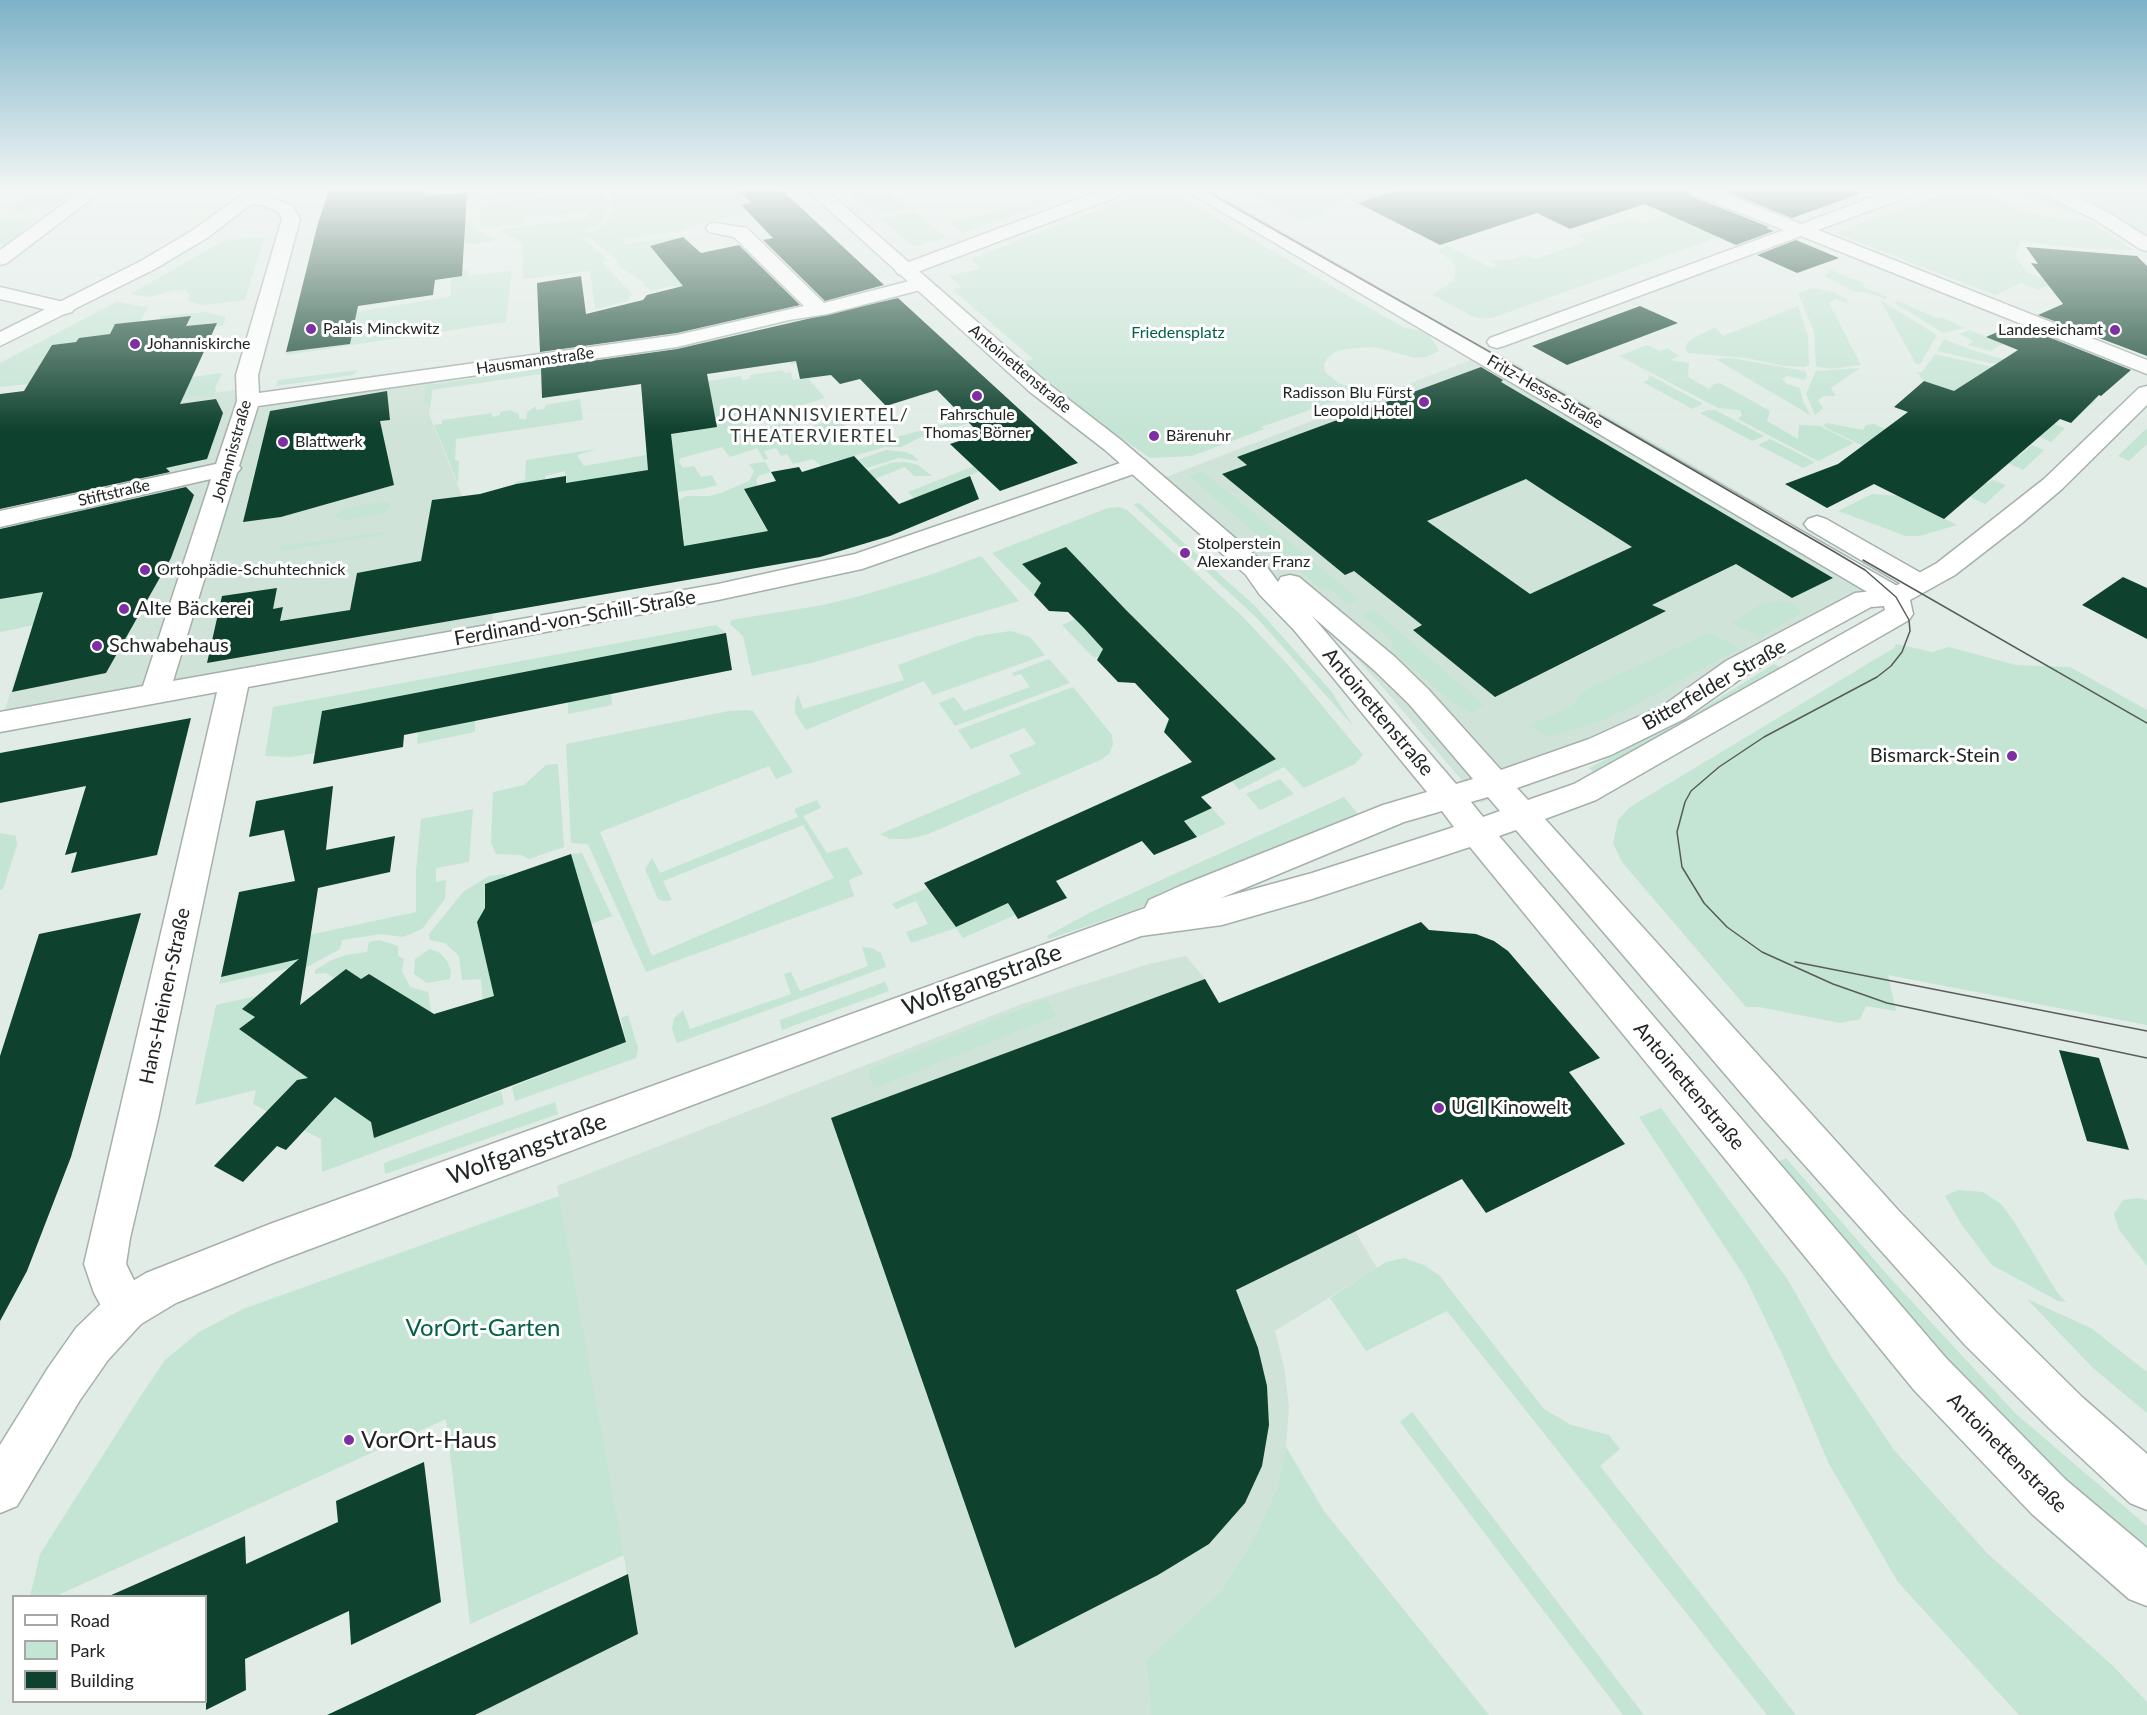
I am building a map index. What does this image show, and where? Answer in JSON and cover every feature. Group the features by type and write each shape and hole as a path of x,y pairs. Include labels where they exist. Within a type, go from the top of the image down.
{"street":[{"path":"0,340 117,270"},
{"name":"Johannisstraße","path":"155,693 229,468 248,401 247,375 277,270"},
{"path":"779,270 820,310"},
{"name":"Antoinettenstraße","path":"905,270 1038,387 1137,465 1255,569 1269,589 1312,632 1541,911 1930,1374 2049,1497 2147,1581"},
{"path":"913,277 929,270"},
{"name":"Fritz-Hesse-Straße","path":"1336,270 1907,590"},
{"path":"1363,270 1453,318"},
{"name":"Fritz-Hesse-Straße","path":"1661,435 1488,337 1684,270"},
{"path":"1901,270 2147,368"},
{"name":"Hausmannstraße","path":"248,401 677,341 789,314 820,310 913,277"},
{"path":"0,293 56,306"},
{"path":"0,327 56,306"},
{"name":"Bitterfelder Straße","path":"1495,784 1554,765 1651,724 1674,712 1736,669 1865,599 1907,590 1946,568 2013,518 2053,484 2147,393"},
{"name":"Ferdinand-von-Schill-Straße","path":"0,722 718,592 862,561 1137,465"},
{"name":"Stiftstraße","path":"0,519 229,468"},
{"path":"1795,512 1907,590"},
{"name":"Antoinettenstraße","path":"1255,569 1290,582 1385,664 1419,697 1774,1103 1891,1233 1990,1338 2066,1413 2147,1486"},
{"name":"Bitterfelder Straße","path":"1523,816 1585,792 1899,614 1907,590"},
{"name":"Hans-Heinen-Straße","path":"126,1309 109,1278 105,1264 109,1238 138,1119 235,679"},
{"name":"Wolfgangstraße","path":"0,1489 92,1344 126,1309 161,1288 270,1244 1139,923 1192,895 1394,813 1495,784"},
{"name":"Wolfgangstraße","path":"1139,923 1221,911 1390,862 1523,816"}],"shaded area":[{"path":"1494,351 1901,587 1628,747 1546,775 1481,803 1380,684 1331,631 1161,479"},
{"path":"435,377 429,414 462,496 493,613 490,636 0,724 33,625 0,632 0,594 21,531 24,509 71,499 112,405 253,388 251,402"},
{"path":"1186,956 1205,979 1377,1268 1275,1331 1284,1366 1289,1407 1286,1447 1277,1488 1256,1534 1222,1590 1146,1660 1151,1715 475,1715 638,1634 557,1186 1022,1004 1149,964"}],"green space":[{"path":"172,270 254,270 245,300 203,305 188,301 190,294 183,290 150,297 130,294"},
{"path":"468,270 468,276 512,271 506,322 286,355 286,352 350,344 351,338 332,316 448,297 451,295 451,276 435,273"},
{"path":"523,270 610,270 633,295 628,297 631,300 595,309 590,271 523,279"},
{"path":"625,270 670,270 683,285 651,291 643,284 645,283"},
{"name":"Friedensplatz","path":"973,270 1305,270 1405,328 1419,330 1430,336 1439,351 1427,357 1415,358 1374,347 1335,352 1327,358 1324,365 1325,372 1340,384 1364,391 1261,427 1264,429 1192,456 1150,458 1100,423 1022,362 1033,359 953,290 962,287 949,276"},
{"path":"1627,270 1492,318 1476,318 1432,295 1454,280 1456,271"},
{"path":"1831,270 1864,283 1863,287 1888,297 1885,299 1866,292 1856,292 1824,276"},
{"path":"1931,270 2025,270 2109,305 2103,308 2046,286 2038,290 2021,283 1995,295"},
{"path":"1812,288 1831,291 1847,299 1848,304 1835,299 1829,303 1861,365 1828,369 1816,366 1814,332 1798,293"},
{"path":"1880,300 1937,335 1920,364 1916,364"},
{"path":"1898,301 1965,328 1943,333 1894,303"},
{"path":"116,302 148,307 140,322 115,324 110,334 79,338 76,342 52,345 43,360 136,384 222,373 212,397 195,396 175,401 48,382 0,387 0,363"},
{"path":"1798,306 1808,336 1809,365 1805,367 1784,366 1746,358 1688,353 1685,348 1687,343 1695,337 1715,327 1723,336"},
{"path":"206,312 226,317 223,326 215,327 216,323 186,326 159,320 161,316"},
{"path":"1970,330 2003,344 1990,351 1968,345 1973,341 1959,334"},
{"path":"1944,339 2023,365 1989,363 1937,351"},
{"path":"1647,345 1660,351 1668,348 1679,356 1670,360 1689,363 1688,377 1709,389 1714,384 1720,383 1770,411 1767,421 1798,439 1799,425 1820,426 1854,443 1818,461 1738,419 1742,415 1740,410 1718,408 1619,356"},
{"path":"1935,354 1988,366 2040,369 2044,382 2096,401 2088,407 2019,381 1998,403 2065,428 2051,442 2039,437 2050,427 1924,381 1917,372 1922,372"},
{"path":"1731,358 1805,371 1807,374 1805,380 1787,376 1782,379 1787,384 1800,388 1810,415 1715,359"},
{"path":"811,359 812,375 809,379 825,398 745,423 752,432 787,422 794,432 838,418 863,446 972,417 976,421 921,437 901,447 885,447 825,464 828,472 813,459 793,464 787,454 781,456 776,448 764,451 768,459 764,460 757,448 730,457 722,447 681,458 679,462 683,468 694,466 701,477 712,475 717,485 678,492 676,480 566,483 565,471 545,476 545,496 515,482 525,480 526,460 597,449 577,455 584,466 657,453 655,437 717,427 707,381 741,376 742,380 750,379 750,375 783,370 784,373 791,372 793,380 808,378 798,363 791,364 790,362"},
{"path":"599,360 610,364 432,390 430,406 424,403 426,385"},
{"path":"1860,368 1831,388 1836,396 1824,396 1818,400 1823,408 1815,415 1806,394 1816,371"},
{"path":"358,370 353,375 276,386 278,380"},
{"path":"1649,375 1702,404 1692,409 1643,382 1648,380"},
{"path":"580,399 583,420 456,439 455,460 459,461 458,484 434,425 442,424 442,420 492,413 492,417 510,410 519,414 519,419 526,419 527,412 536,406 536,410 545,409 545,405"},
{"path":"1715,410 1764,436 1752,441 1700,413"},
{"path":"1827,423 1863,430 1866,425 1874,424 1885,429 1874,438 1988,483 1993,480 2006,485 1985,504 1828,429 1823,425"},
{"path":"2147,428 2147,444 2129,461 2118,456"},
{"path":"1770,439 1815,462 1803,468 1758,445"},
{"path":"2032,445 2044,450 2023,470 2002,460 2011,453 2019,456"},
{"path":"886,450 905,452 913,455 918,461 899,458 867,468 858,460"},
{"path":"765,462 771,472 760,475 756,480 758,486 744,490 764,525 773,524 776,530 670,548 670,543 684,540 679,500 686,496 709,496 721,493 749,481 754,471 749,464"},
{"path":"906,462 918,465 932,476 914,476 905,467 854,487 868,471 891,463"},
{"path":"977,465 983,470 914,498 908,492"},
{"path":"1202,471 1359,599 1348,604 1333,591 1320,588 1189,476"},
{"path":"1872,494 1899,496 1957,525 1920,536 1906,536 1838,511"},
{"path":"388,502 391,507 383,513 347,520 334,517 344,509"},
{"path":"1139,503 1254,605 1331,691 1354,727 1257,618 1133,504"},
{"path":"1119,507 1127,510 1240,614 1290,667 1363,755 1355,764 1304,788 1284,767 1239,790 1232,781 1276,759 1066,547 1022,564 1041,583 1034,595 992,553 1108,508"},
{"path":"384,532 383,535 280,551 280,546"},
{"path":"981,556 1019,601 815,662 752,676 743,636 730,624 731,620 823,605 860,596 933,574"},
{"path":"42,571 44,608 33,625 0,632 0,599 29,594"},
{"path":"1782,601 1796,605 1801,613 1761,637 1731,623 1762,604"},
{"path":"1374,610 1484,705 1470,713 1451,701 1392,651 1393,641 1362,615"},
{"path":"1076,619 1103,648 1099,656 1094,658 1062,625"},
{"path":"716,625 726,633 322,711 315,753 291,757 265,756 273,707"},
{"path":"1011,631 1030,637 1045,655 933,695 924,681 806,730 795,713 798,694 803,709 904,680 898,665 977,636"},
{"path":"1709,633 1740,648 1603,720 1550,737 1528,726 1574,705 1581,692"},
{"path":"1896,644 1932,652 1949,647 2016,665 2070,667 2147,710 2147,1025 1888,975 1896,1011 1866,1006 1860,1019 1840,1023 1759,1007 1746,1007 1622,862 1613,843 1618,820 1630,807 1894,648"},
{"path":"1049,659 1070,683 955,726 939,703 954,697 964,711 1030,687 1021,674 1014,676 1012,673"},
{"path":"1774,664 1785,669 1598,776 1589,768 1690,716"},
{"path":"1073,687 1112,735 1113,744 1109,754 1100,760 926,835 907,839 890,839 880,834 1021,774 1009,755 1036,744 1024,728 971,749 958,730"},
{"path":"611,693 612,705 568,714 568,702"},
{"path":"729,711 753,711 793,772 776,779 769,766 600,832 652,956 834,878 803,825 663,881 672,900 658,899 645,869 652,858 660,873 798,817 794,809 817,800 821,808 803,816 827,853 847,847 863,874 849,880 854,896 646,972 588,844 571,843 566,744"},
{"path":"475,720 475,732 417,744 418,732"},
{"path":"558,764 564,847 529,859 521,855 496,854 491,843 493,792 524,785 546,765"},
{"path":"1280,779 1294,794 1260,810 1246,794"},
{"path":"1344,797 1359,815 1134,910 1049,939 1047,936 1093,911"},
{"path":"1212,808 1226,824 1197,837 1184,821"},
{"path":"473,809 469,862 436,868 436,882 446,880 445,899 422,929 403,937 381,934 342,940 340,949 307,967 294,970 294,967 219,984 221,977 306,957 309,935 416,912 416,872 421,819"},
{"path":"0,833 16,836 17,845 3,889 0,890"},
{"path":"582,853 612,916 591,924 571,854"},
{"path":"505,874 507,876 485,884 486,913 481,915 477,922 489,973 504,996 483,1004 481,979 462,980 459,956 445,943 430,940 429,934 464,891 489,876"},
{"path":"927,888 956,927 1008,903 1015,915 963,938 956,928 911,943 906,932 928,924 916,901 896,909 892,904"},
{"path":"379,940 398,946 398,956 404,959 402,971 410,987 428,992 433,1022 422,1007 369,974 361,979 346,969 335,978 326,973 315,974 315,970 332,960 367,952 369,942"},
{"path":"862,947 872,948 881,953 886,967 677,1043 672,1029 674,1018 683,1010 690,1029 791,994 784,974 791,972 800,991 868,966"},
{"path":"430,949 440,953 447,961 451,971 450,979 427,983 414,974 415,959"},
{"path":"885,982 889,991 782,1030 780,1020"},
{"path":"257,996 255,1017 239,1029 371,1122 374,1138 501,1091 504,1104 322,1172 321,1139 253,1104 256,1090 195,1105 216,1005"},
{"path":"1047,999 1056,1016 874,1088 868,1070"},
{"path":"628,1015 638,1048 636,1058 515,1101 512,1087 626,1042 621,1018"},
{"path":"555,1102 558,1114 385,1174 384,1163"},
{"path":"1661,1108 1788,1280 1832,1358 1894,1450 1987,1553 2114,1667 2147,1702 2147,1715 2019,1715 1898,1582 1829,1464 1784,1358 1746,1279 1639,1117"},
{"path":"1786,1158 1891,1279 2016,1414 2147,1526 2147,1549 2072,1487 1937,1349 1776,1163"},
{"path":"1958,1190 1983,1192 2001,1204 2057,1292 2066,1302 2058,1301 1992,1265 1962,1225 1945,1196"},
{"name":"VorOrt-Garten","path":"559,1196 624,1555 470,1624 446,1419 58,1595 30,1595 40,1554 165,1360 199,1332 243,1309"},
{"path":"2138,1198 2147,1200 2147,1266 2119,1230 2114,1214 2123,1200"},
{"path":"1404,1258 1424,1265 1439,1275 1544,1409 1571,1425 1609,1435 1620,1449 1600,1466 1796,1715 1767,1715 1447,1311 1366,1351 1330,1298 1386,1262"},
{"path":"2027,1299 2091,1328 2147,1372 2147,1413 2093,1368"},
{"path":"1412,1412 1644,1715 1623,1715 1400,1422"},
{"path":"1286,1447 1324,1511 1489,1715 1151,1715 1146,1660 1222,1590 1256,1534 1277,1488"}],"building":[{"path":"306,270 462,270 462,276 435,280 433,295 358,306 350,344 286,352"},
{"path":"670,270 764,270 800,305 677,333 540,352 537,283 581,276 586,314 643,300 647,295 683,286"},
{"path":"794,270 868,270 884,285 825,301"},
{"path":"2036,270 2147,270 2147,356 2038,315 2063,304"},
{"path":"898,298 1078,463 1000,491 950,444 980,434 937,390 886,406 860,379 840,384 831,375 800,379 796,361 707,374 717,427 671,434 684,546 768,531 744,489 776,481 771,472 799,467 802,472 854,456 899,504 970,476 979,499 890,536 820,557 207,663 222,596 277,588 273,609 283,607 280,621 350,610 357,573 421,561 432,500 480,494 516,484 566,476 566,483 648,470 641,384 542,398 541,368 677,349"},
{"path":"1640,306 1678,323 1567,365 1532,346"},
{"path":"191,316 186,326 217,323 180,404 216,399 223,413 207,459 166,468 170,472 0,509 0,394 24,391 52,345 76,342 79,338 110,334 115,324"},
{"path":"2016,324 2131,370 2101,396 2099,395 2071,423 2060,419 1944,519 1874,484 1827,508 1785,484 1838,464 1908,412 1894,407 1924,381 1954,391 2018,350 1986,337"},
{"path":"1481,367 1503,380 1501,382 1833,578 1792,598 1736,564 1652,605 1666,611 1495,697 1413,630 1422,625 1354,571 1345,575 1222,474 1247,465 1237,457","holes":["1526,479 1632,547 1530,594 1427,521"]},
{"path":"387,391 390,420 380,421 394,485 281,517 243,522 270,411"},
{"path":"186,487 194,495 171,558 106,673 12,692 43,592 0,599 0,529"},
{"path":"1066,547 1276,759 1201,797 1212,808 1184,821 1197,837 1154,855 1142,841 1056,881 1067,898 1018,919 1008,903 956,927 924,883 1192,762 1164,732 1169,719 1135,683 1118,682 1097,660 1103,649 1083,627 1068,612 1049,611 1034,595 1041,583 1022,564"},
{"path":"2123,577 2147,588 2147,639 2082,605"},
{"path":"726,633 732,670 404,735 403,747 313,764 322,711"},
{"path":"191,718 157,855 71,873 77,852 65,855 86,786 0,803 0,753"},
{"path":"333,786 326,850 395,836 390,872 318,888 300,1005 346,969 361,979 369,974 434,1014 494,996 477,922 485,908 485,884 571,854 626,1042 374,1138 371,1122 335,1097 286,1150 277,1146 243,1182 214,1166 297,1080 308,1078 239,1029 255,1017 242,1009 299,959 221,977 239,892 295,881 284,830 249,837 256,801"},
{"path":"141,913 71,1157 27,1271 0,1321 0,1056 39,934"},
{"path":"1421,922 1429,930 1476,934 1494,941 1508,951 1600,1058 1569,1072 1625,1144 1486,1213 1462,1179 1236,1290 1258,1348 1267,1386 1269,1425 1262,1466 1245,1503 1209,1544 1158,1575 1015,1648 831,1118 1205,979 1219,1003"},
{"path":"2059,1050 2099,1058 2129,1150 2087,1141"},
{"name":"VorOrt-Haus","path":"424,1462 441,1602 351,1645 349,1611 245,1659 246,1690 206,1710 207,1595 111,1595 245,1536 246,1564 338,1522 336,1501"},
{"path":"628,1574 638,1634 475,1715 327,1715"}],"tram line":[{"path":"1345,270 1865,570 1896,597 1909,620 1910,631 1902,652 1891,666 1877,677 1764,737 1719,767 1691,791 1685,802 1677,832 1682,867 1704,903 1727,927 1762,952 1833,984 1887,1003 2147,1058"},
{"path":"1863,560 2147,723"},
{"path":"1795,962 2147,1031"}],"place":[{"name":"Palais Minckwitz","path":"311,329"},
{"name":"Landeseichamt","path":"2115,330"},
{"name":"Johanniskirche","path":"135,344"},
{"name":"Fahrschule Thomas Börner","path":"977,396"},
{"name":"Radisson Blu Fürst Leopold Hotel","path":"1424,402"},
{"name":"Bärenuhr","path":"1154,436"},
{"name":"Blattwerk","path":"283,442"},
{"name":"Stolperstein Alexander Franz","path":"1185,553"},
{"name":"Ortohpädie-Schuhtechnick","path":"145,570"},
{"name":"Alte Bäckerei","path":"124,609"},
{"name":"Schwabehaus","path":"97,646"},
{"name":"Bismarck-Stein","path":"2012,756"},
{"name":"UCI Kinowelt","path":"1439,1108"},
{"name":"VorOrt-Haus","path":"349,1440"}],"district":[{"name":"JOHANNISVIERTEL/ THEATERVIERTEL","path":"814,425"}]}
